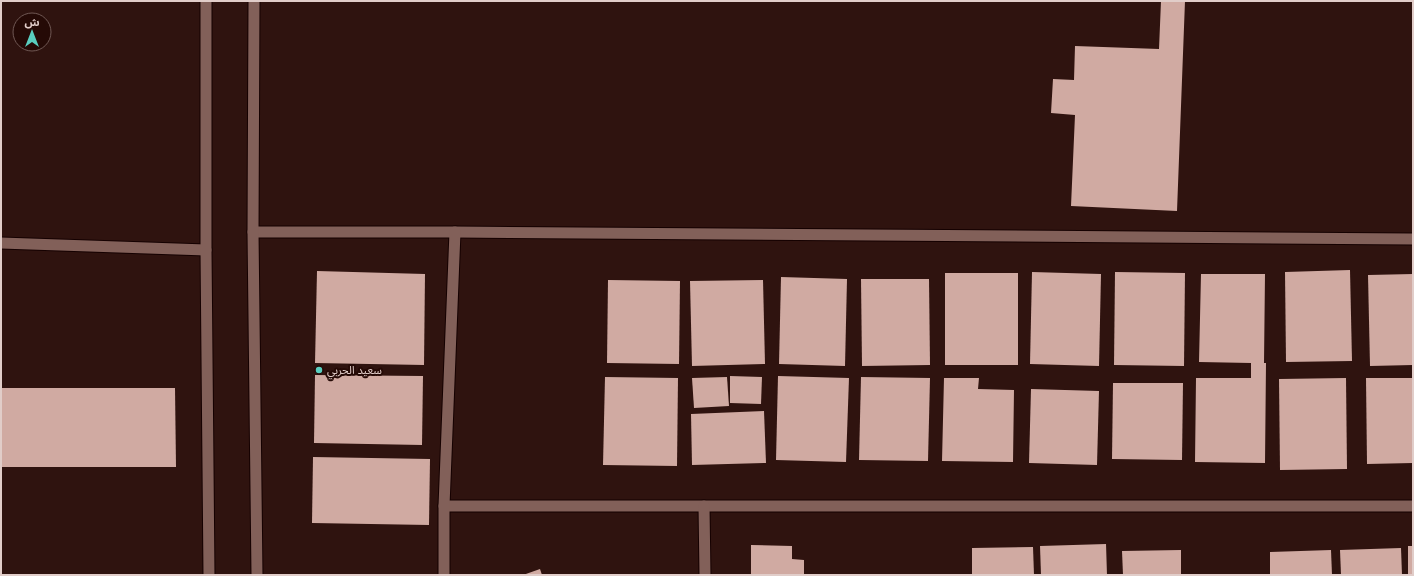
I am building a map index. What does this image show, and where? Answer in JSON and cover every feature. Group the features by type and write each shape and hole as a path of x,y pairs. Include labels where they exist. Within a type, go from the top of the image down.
{"street":[{"path":"206,1 206,250 209,575"},
{"path":"254,1 254,232 257,575"},
{"path":"254,232 455,232 1413,239"},
{"path":"444,575 444,506 455,232"},
{"path":"1,243 206,250"},
{"path":"444,506 1413,506"},
{"path":"704,506 705,575"}],"building":[{"path":"1161,1 1185,1 1177,211 1071,206 1075,115 1051,113 1053,79 1074,80 1075,46 1159,49"},
{"path":"1350,270 1352,361 1286,362 1285,272"},
{"path":"317,271 425,274 424,365 315,363"},
{"path":"1032,272 1101,274 1099,366 1030,364"},
{"path":"1115,272 1185,273 1184,366 1114,365"},
{"path":"945,273 1018,273 1018,365 945,365"},
{"path":"1201,274 1265,274 1265,463 1195,462 1196,378 1251,378 1251,363 1199,362"},
{"path":"1413,274 1413,365 1370,366 1368,275"},
{"path":"781,277 847,279 845,366 779,364"},
{"path":"861,279 929,279 930,365 862,366"},
{"path":"608,280 680,281 679,364 607,363"},
{"path":"763,280 765,364 692,366 690,281"},
{"path":"315,375 423,376 422,445 314,443"},
{"path":"730,376 762,377 761,404 730,403"},
{"path":"778,376 849,378 846,462 776,460"},
{"path":"605,377 678,378 677,466 603,465"},
{"path":"727,377 729,406 694,408 692,378"},
{"path":"861,377 930,378 928,461 859,460"},
{"path":"944,378 979,378 978,389 1014,390 1013,462 942,461"},
{"path":"1346,378 1347,469 1280,470 1279,379"},
{"path":"1366,378 1413,378 1413,463 1367,464"},
{"path":"1113,383 1183,383 1182,460 1112,459"},
{"path":"1,388 175,388 176,467 1,467"},
{"path":"1031,389 1099,391 1097,465 1029,463"},
{"path":"764,411 766,463 692,465 691,414"},
{"path":"313,457 430,459 429,525 312,523"},
{"path":"1106,544 1107,575 1041,575 1040,546"},
{"path":"751,545 792,546 792,559 804,560 804,575 751,575"},
{"path":"1408,546 1413,546 1413,575 1408,575"},
{"path":"1033,547 1034,575 972,575 972,548"},
{"path":"1401,548 1402,575 1341,575 1340,550"},
{"path":"1181,550 1181,575 1123,575 1122,551"},
{"path":"1331,550 1332,575 1270,575 1270,552"},
{"path":"540,569 542,575 523,575"}],"place":[{"name":"سعيد الحربي","path":"319,370"}]}
